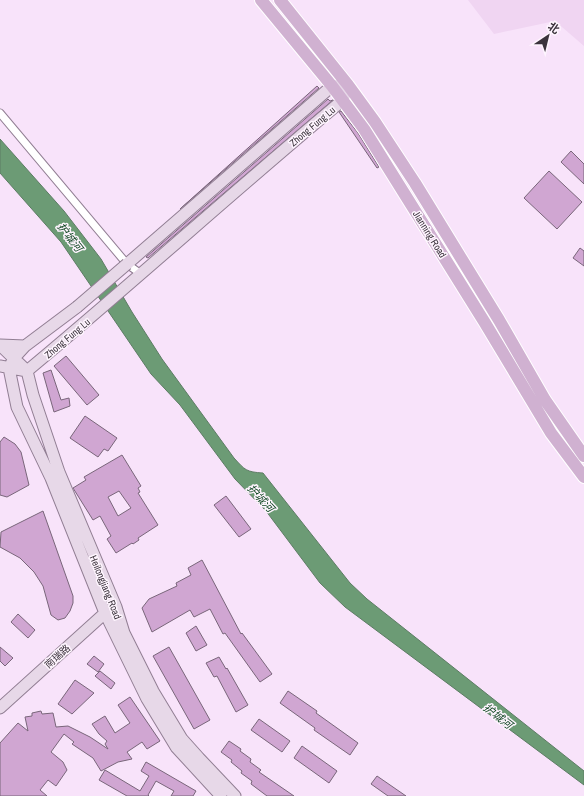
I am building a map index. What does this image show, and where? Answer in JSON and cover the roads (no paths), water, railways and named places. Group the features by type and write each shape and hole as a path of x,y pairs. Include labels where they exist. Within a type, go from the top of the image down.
{"main road":[{"name":"Jianning Road","path":"261,0 332,86 364,129 486,323 551,433 584,478"},
{"name":"Jianning Road","path":"280,0 376,122 499,320 545,400 584,456"}],"street":[{"path":"332,86 348,85"},
{"name":"Zhong Fung Lu","path":"27,371 97,313 229,196 343,100 348,85"},
{"name":"Zhong Fung Lu","path":"24,346 77,307 332,86"},
{"path":"0,113 127,264 141,274"},
{"path":"24,346 0,345 8,364 27,371"},
{"path":"8,364 24,346"},
{"name":"Heilongjiang Road","path":"8,364 17,407 52,478 105,613 146,699 176,747 221,796"},
{"name":"Heilongjiang Road","path":"27,371 33,395 59,472 116,607 124,633 130,646 153,691 182,739 235,796"},
{"name":"南瑞路","path":"0,708 105,613 116,607"}],"water":[{"name":"护城河","path":"0,139 64,211 101,259 162,359 234,458 246,470 263,473 350,583 367,599 584,771 584,785 345,607 320,583 266,511 235,479 180,405 151,374 61,242 0,173"}]}
